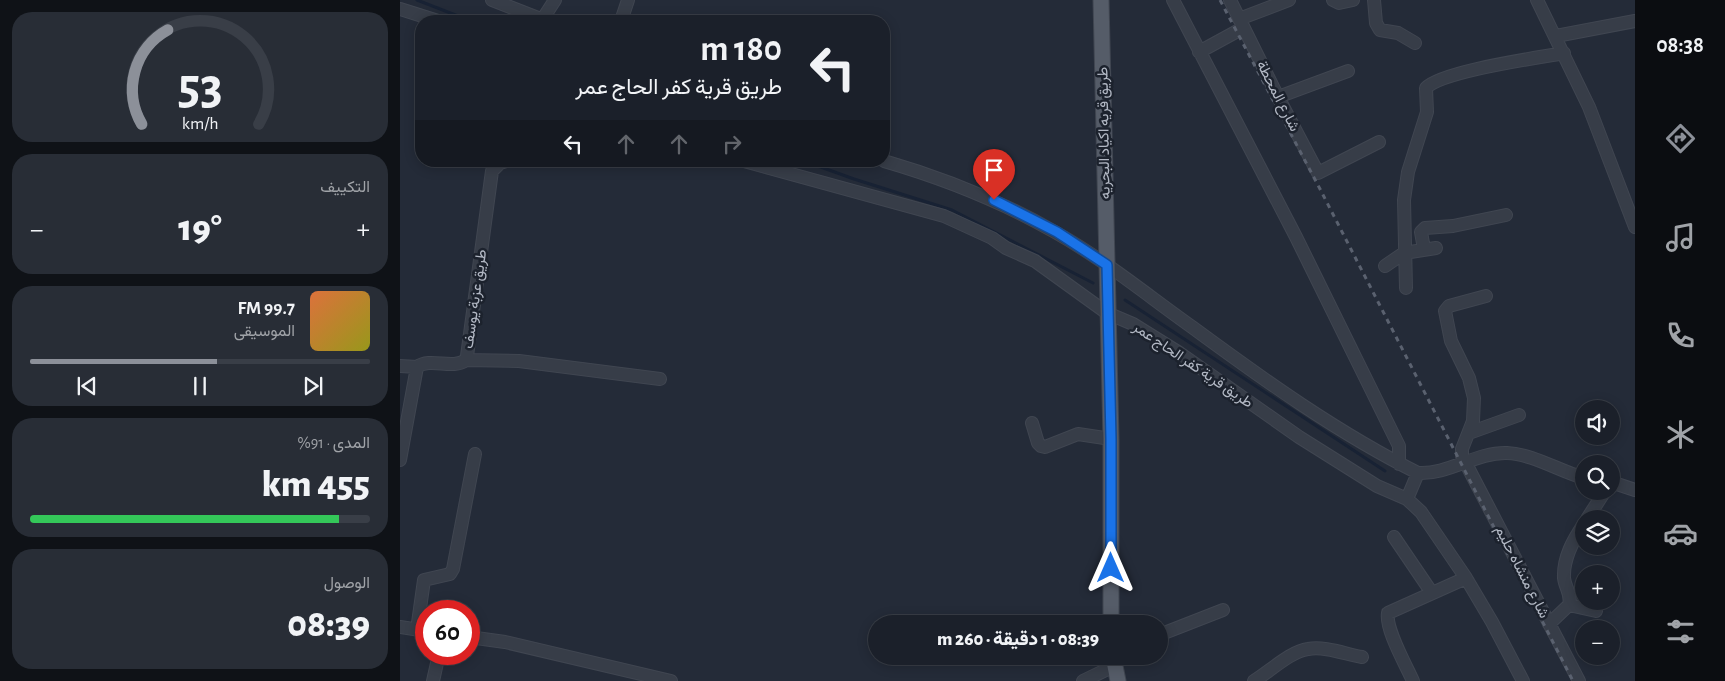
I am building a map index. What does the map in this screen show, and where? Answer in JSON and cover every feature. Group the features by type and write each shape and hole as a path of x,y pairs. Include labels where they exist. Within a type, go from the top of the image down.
{"main road":[{"name":"طريق قريه اكياد البحريه","path":"1101,0 1111,439 1111,615"},
{"path":"1115,665 1118,681"}],"street":[{"path":"492,0 531,15"},
{"path":"547,15 556,0"},
{"path":"623,15 628,0"},
{"path":"1173,0 1296,237 1398,446 1399,464"},
{"name":"شارع المحطة","path":"1230,0 1318,173 1379,142"},
{"path":"1199,52 1241,23 1289,0"},
{"path":"1333,0 1338,3 1354,0"},
{"path":"1374,0 1376,23 1380,30 1398,33 1414,43"},
{"path":"1537,0 1589,107 1635,227"},
{"path":"400,9 419,15"},
{"path":"1556,36 1635,21"},
{"path":"1406,288 1403,214 1406,186 1427,112 1426,88 1460,72 1564,53"},
{"path":"1278,97 1348,71"},
{"name":"طريق قرية كفر الحاج عمر","path":"890,163 927,173 990,198 1057,232 1107,265 1237,360 1323,418 1418,474"},
{"name":"طريق عزبة يوسف","path":"400,366 416,367 428,363 459,363 466,360 492,171 496,167"},
{"name":"طريق قرية كفر الحاج عمر","path":"764,167 796,177 860,191 956,220 992,238 1013,252 1035,261 1107,313 1133,324 1178,352 1299,437 1377,486 1407,499 1421,512 1466,578 1523,681"},
{"path":"1385,266 1404,253 1430,248 1421,232 1425,228 1453,226 1506,215"},
{"path":"1465,462 1462,450 1469,433 1474,407 1472,388 1451,341 1444,312 1448,306 1486,296"},
{"path":"466,360 519,361 660,379"},
{"path":"400,460 416,367"},
{"path":"1469,433 1519,415"},
{"path":"1032,423 1038,442 1041,446 1045,447 1078,434 1111,439"},
{"path":"423,600 424,580 450,574 454,569 475,454"},
{"path":"1407,499 1418,474 1430,473 1495,454 1514,454 1575,475"},
{"name":"شارع منشاه حليم","path":"1465,462 1579,681"},
{"path":"1620,485 1635,490"},
{"path":"1394,537 1432,593"},
{"path":"1549,624 1569,605 1570,596 1564,578 1565,566 1575,537"},
{"path":"1413,681 1390,629 1387,619 1388,613 1466,578"},
{"path":"1569,605 1596,611"},
{"path":"1168,631 1223,610"},
{"path":"400,628 415,629"},
{"path":"480,639 513,644 671,681"},
{"path":"1254,681 1297,652 1308,649 1320,649 1362,657"},
{"path":"433,681 437,665"},
{"path":"1083,681 1108,665"}],"waterway":[{"path":"417,0 456,15"},
{"path":"821,167 952,210 1093,283"},
{"path":"1125,300 1385,471"}],"railway":[{"path":"1220,0 1320,189 1573,681"}],"route":[{"path":"994,200 1057,232 1107,265 1111,439 1111,568"}]}
